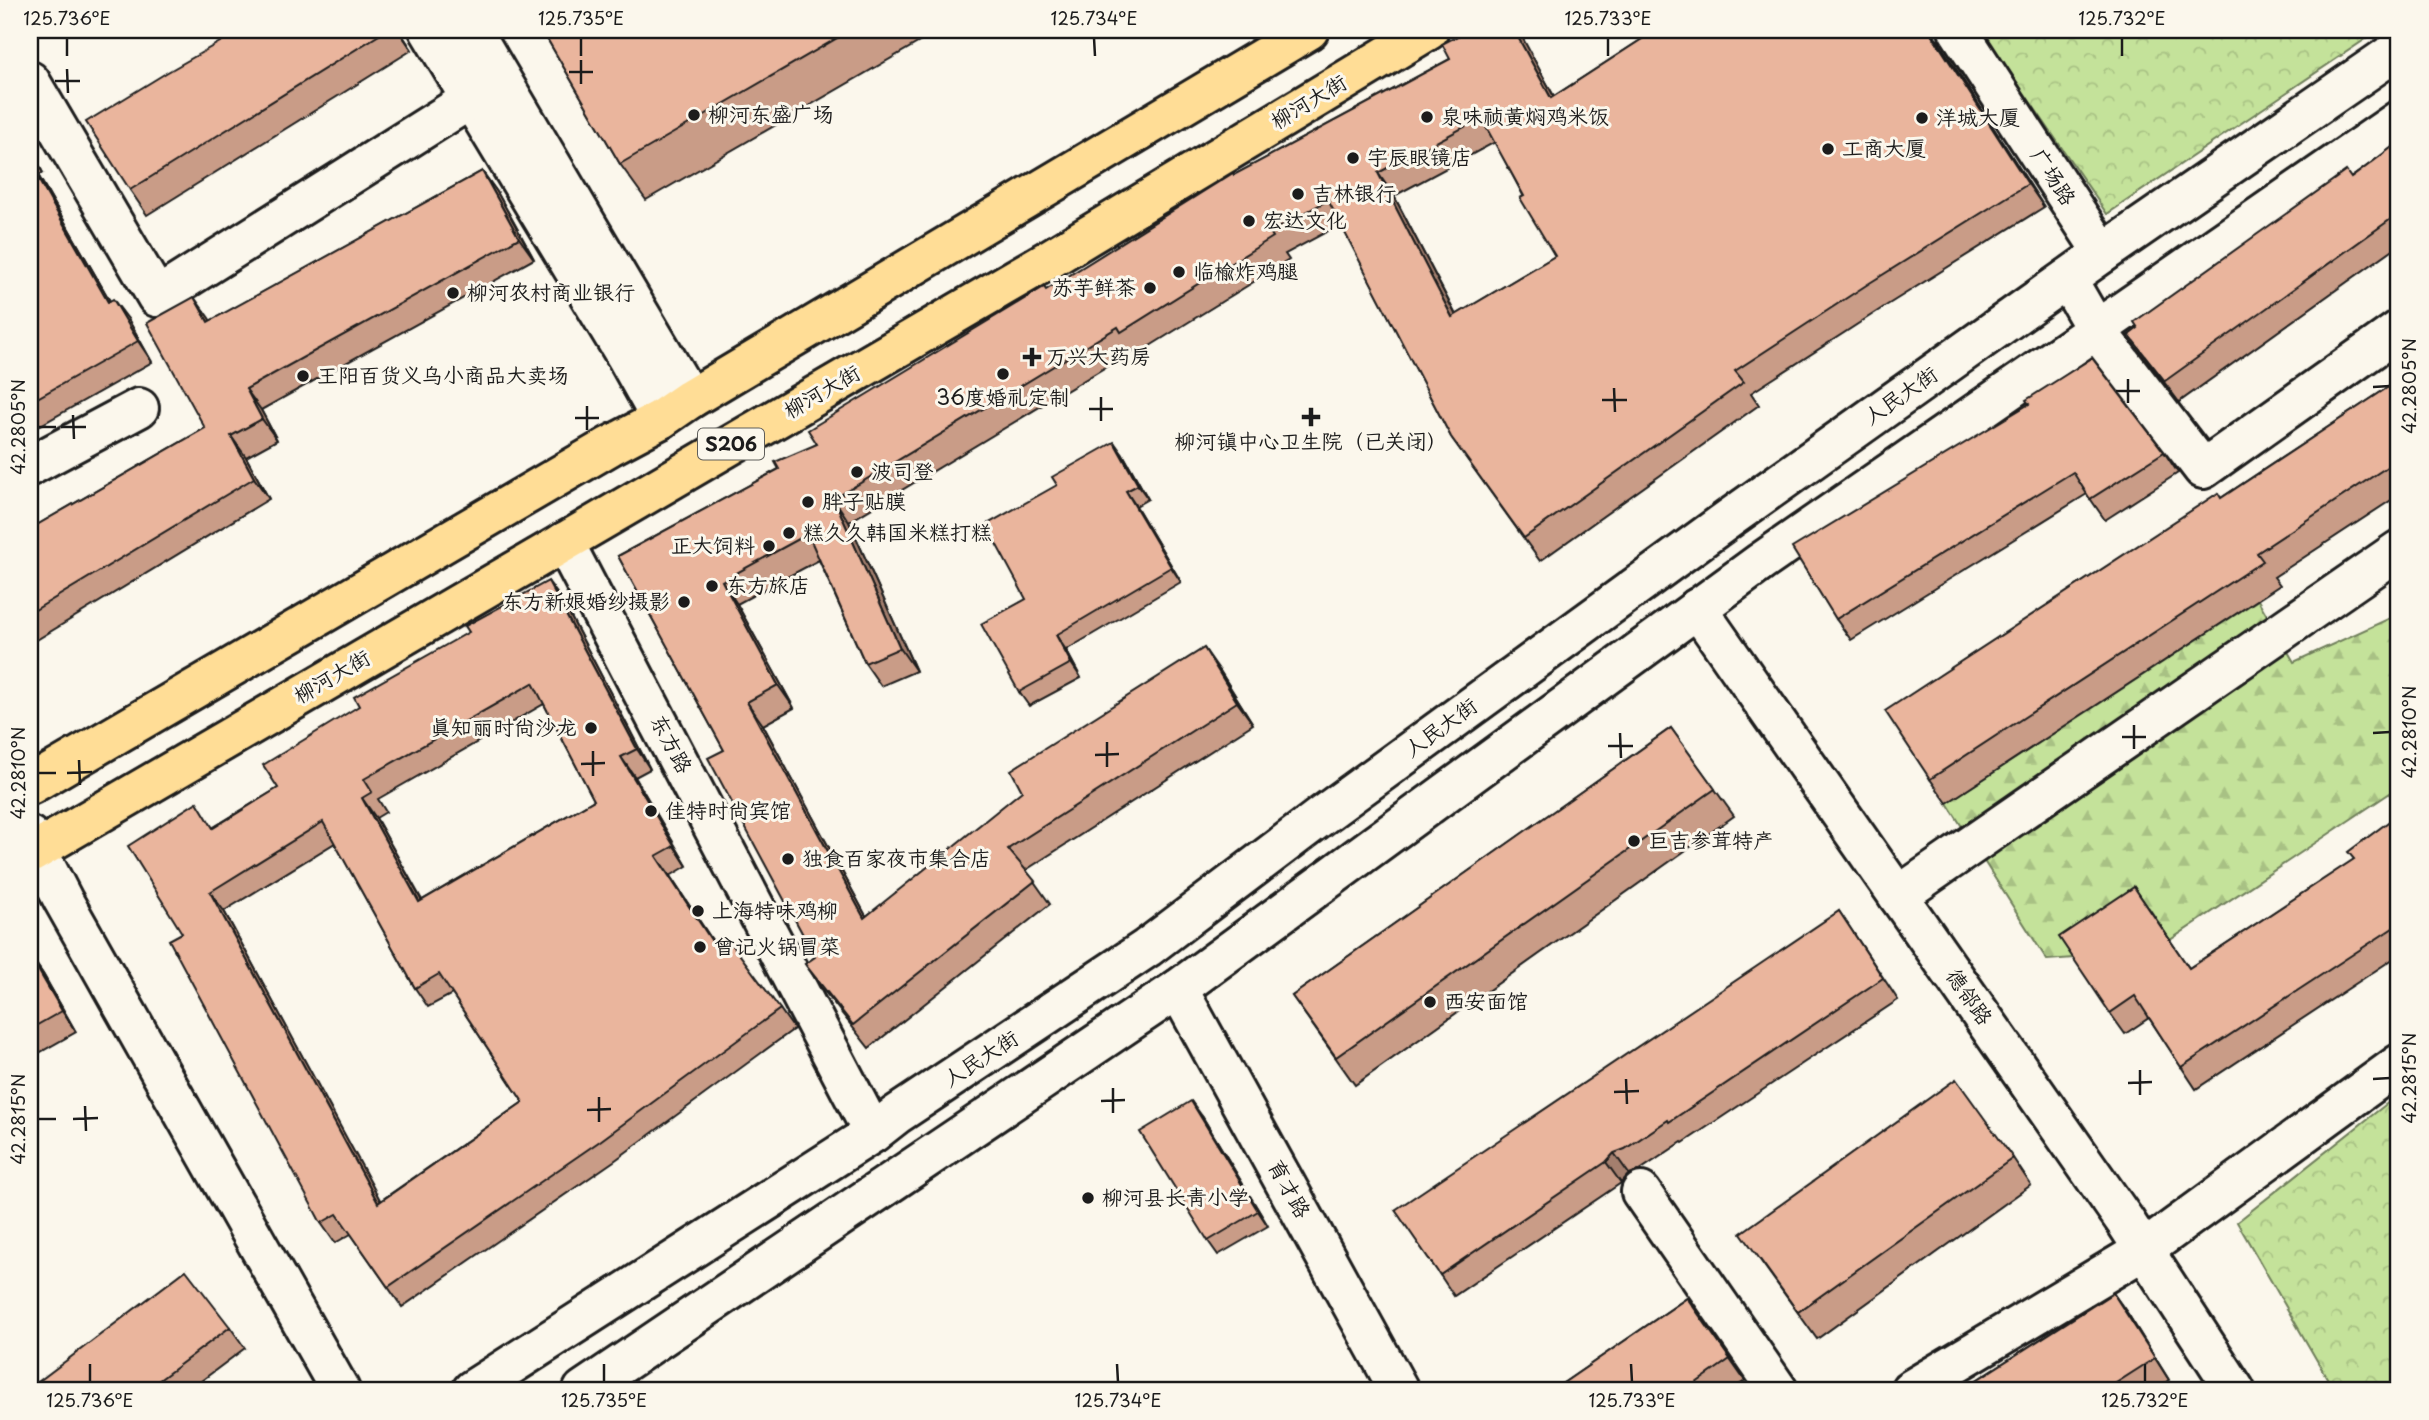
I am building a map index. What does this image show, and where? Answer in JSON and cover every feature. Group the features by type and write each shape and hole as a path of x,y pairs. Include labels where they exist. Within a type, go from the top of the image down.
{"main road":[{"name":"S206","path":"30,785 676,409 1310,30"},
{"name":"柳河大街","path":"33,847 1048,260 1429,30"}],"street":[{"path":"429,30 627,358 676,409"},
{"path":"472,30 676,409"},
{"name":"广场路","path":"1958,30 2103,253"},
{"name":"人民大街","path":"472,1390 873,1133 907,1107 1147,948 1560,641 2067,278 2399,49"},
{"path":"30,81 76,133 156,297 471,99"},
{"path":"583,1390 1178,989 1697,608 2399,120"},
{"path":"2067,278 2097,331 2203,469 2399,330"},
{"path":"30,466 139,408"},
{"name":"东方路","path":"564,542 873,1133"},
{"path":"1898,896 2399,550"},
{"name":"德邻路","path":"1697,608 2144,1250 2235,1390"},
{"path":"33,847 340,1390"},
{"name":"育才路","path":"1178,989 1399,1390"},
{"path":"1910,1390 2144,1250 2399,1064"},
{"path":"1641,1192 1778,1390"}],"green space":[{"path":"1981,30 2379,30 2107,214"},
{"path":"2258,600 2294,662 2399,614 2399,787 2170,940 2149,908 2074,958 2047,960 1947,803"},
{"path":"2399,1094 2399,1390 2334,1390 2237,1222"}],"building":[{"path":"241,30 387,30 130,190 86,122"},
{"name":"柳河东盛广场","path":"542,30 851,30 620,164"},
{"path":"1469,30 1514,30 1551,98 1656,30 1929,30 2028,184 1735,371 1744,382 1524,538 1451,437 1328,200 1270,232 1273,237 1121,332 1118,327 834,499 900,648 865,663 808,534 722,581 778,685 747,702 864,918 1022,791 1011,770 1204,648 1237,702 1008,849 1035,881 853,1025 805,964 815,957 708,758 724,750 618,556 779,469 775,462 817,444 808,430 1044,287 1046,290 1233,173 1234,175 1450,59 1442,44","holes":["1481,118 1524,196 1520,198 1555,256 1452,317 1378,173"]},
{"path":"2399,142 2399,216 2398,214 2165,381 2129,335 2138,328 2134,322 2346,171 2351,178"},
{"path":"30,165 108,302 113,299 138,341 30,402"},
{"path":"482,171 519,238 246,389 262,419 231,436 254,478 30,613 30,529 205,428 147,323 194,297 208,322"},
{"path":"2092,358 2164,452 2090,499 2073,472 1836,619 1792,548 2029,404 2026,400"},
{"path":"2399,380 2399,459 2257,553 2263,561 1930,779 1885,711 2218,493 2221,498"},
{"path":"1114,442 1138,485 1126,491 1171,567 1056,635 1071,663 1019,692 981,624 1026,599 986,525 1057,485 1052,477"},
{"path":"548,581 637,749 621,757 674,846 656,856 719,952 731,943 780,1009 600,1141 388,1287 337,1214 321,1223 169,940 182,933 128,846 197,802 213,828 278,788 263,765 359,706 354,697 469,632 465,626","holes":["533,683 594,800 419,902 362,798 372,792 364,779","323,822 415,988 439,974 523,1102 378,1203 210,892"]},
{"path":"1671,728 1715,789 1336,1057 1292,996"},
{"path":"2399,814 2399,924 2181,1067 2135,996 2110,1013 2059,937 2134,887 2189,968 2354,859 2348,852"},
{"path":"1839,911 1883,978 1669,1122 1668,1120 1625,1149 1614,1153 1606,1162 1440,1275 1395,1210"},
{"path":"30,956 62,1011 30,1029"},
{"path":"1956,1079 2013,1158 1798,1312 1741,1233"},
{"path":"1191,1101 1258,1211 1208,1241 1140,1132"},
{"path":"186,1270 230,1327 146,1390 30,1390 30,1388"},
{"path":"2113,1293 2155,1358 2105,1390 1961,1390"},
{"path":"1687,1298 1730,1359 1686,1390 1553,1390"}],"place":[{"name":"柳河东盛广场","path":"694,115"},
{"name":"泉味祯黄焖鸡米饭","path":"1427,117"},
{"name":"洋城大厦","path":"1922,118"},
{"name":"工商大厦","path":"1828,149"},
{"name":"宇辰眼镜店","path":"1353,158"},
{"name":"吉林银行","path":"1298,194"},
{"name":"宏达文化","path":"1249,221"},
{"name":"临榆炸鸡腿","path":"1179,272"},
{"name":"苏芋鲜茶","path":"1150,288"},
{"name":"柳河农村商业银行","path":"453,293"},
{"name":"万兴大药房","path":"1032,357"},
{"name":"36度婚礼定制","path":"1003,374"},
{"name":"王阳百货义乌小商品大卖场","path":"303,376"},
{"name":"柳河镇中心卫生院（已关闭）","path":"1311,417"},
{"name":"波司登","path":"857,472"},
{"name":"胖子贴膜","path":"808,502"},
{"name":"糕久久韩国米糕打糕","path":"789,533"},
{"name":"正大饲料","path":"769,546"},
{"name":"东方旅店","path":"712,586"},
{"name":"东方新娘婚纱摄影","path":"684,602"},
{"name":"真知丽时尚沙龙","path":"591,728"},
{"name":"佳特时尚宾馆","path":"651,811"},
{"name":"巨吉参茸特产","path":"1634,841"},
{"name":"独食百家夜市集合店","path":"788,859"},
{"name":"上海特味鸡柳","path":"698,911"},
{"name":"曾记火锅冒菜","path":"700,947"},
{"name":"西安面馆","path":"1430,1002"},
{"name":"柳河县长青小学","path":"1088,1198"}]}
